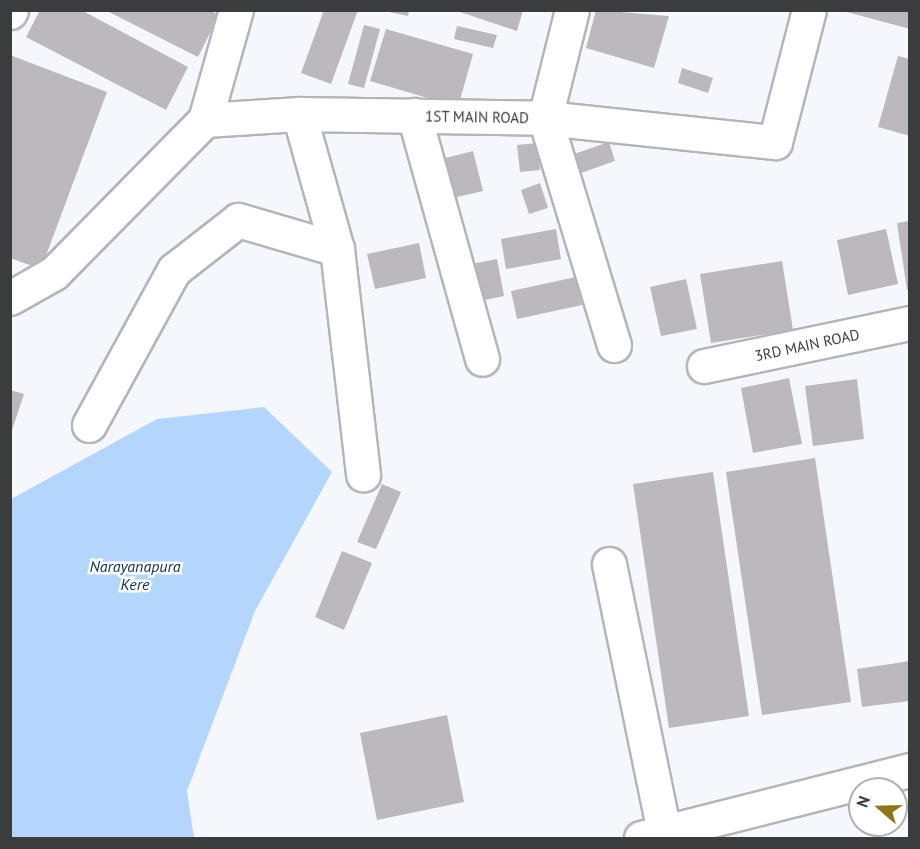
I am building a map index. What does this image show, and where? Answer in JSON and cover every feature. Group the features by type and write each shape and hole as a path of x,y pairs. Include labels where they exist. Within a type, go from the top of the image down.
{"street":[{"path":"10,298 54,273 206,120 236,10"},
{"name":"1ST MAIN ROAD","path":"206,120 299,114 545,118 572,10"},
{"path":"614,345 545,118 775,142 808,10"},
{"path":"299,114 337,249 363,475"},
{"path":"414,116 482,359"},
{"path":"89,425 174,270 238,220 337,249"},
{"name":"3RD MAIN ROAD","path":"704,366 909,324"},
{"path":"609,564 653,836 909,770"}],"water":[{"name":"Narayanapura Kere","path":"264,407 332,472 255,611 187,791 194,838 11,838 11,499 157,419"}],"building":[{"path":"40,10 81,10 188,67 166,110 26,37"},
{"path":"105,10 209,10 219,15 198,57"},
{"path":"324,10 358,10 331,84 301,73"},
{"path":"380,10 409,10 408,16"},
{"path":"454,10 523,10 517,31"},
{"path":"596,10 669,16 654,68 586,48"},
{"path":"910,10 910,29 843,11"},
{"path":"364,25 380,29 364,88 348,84"},
{"path":"457,26 497,35 493,48 454,39"},
{"path":"386,29 473,54 458,107 370,81"},
{"path":"10,55 107,92 41,269 10,258"},
{"path":"898,56 910,59 910,136 878,127"},
{"path":"682,68 713,78 708,93 678,83"},
{"path":"609,142 615,161 578,174 571,155"},
{"path":"538,143 540,170 520,172 517,145"},
{"path":"473,151 483,191 444,200 434,161"},
{"path":"540,183 548,208 529,214 521,190"},
{"path":"910,221 910,290 907,290 897,223"},
{"path":"556,229 561,259 506,269 501,239"},
{"path":"886,229 898,284 848,295 837,240"},
{"path":"419,243 426,278 375,289 367,254"},
{"path":"497,259 504,296 475,302 467,265"},
{"path":"782,261 793,330 711,343 700,274"},
{"path":"576,277 582,305 517,319 511,291"},
{"path":"686,279 697,329 661,336 650,287"},
{"path":"789,378 802,444 753,453 741,388"},
{"path":"857,379 864,439 813,446 805,386"},
{"path":"10,390 24,394 11,433 10,433"},
{"path":"815,458 851,702 762,715 726,472"},
{"path":"713,472 749,716 669,728 633,484"},
{"path":"382,484 401,492 376,549 357,542"},
{"path":"342,551 372,563 344,630 315,617"},
{"path":"910,661 910,701 862,707 857,669"},
{"path":"447,715 464,802 377,820 360,733"}]}
